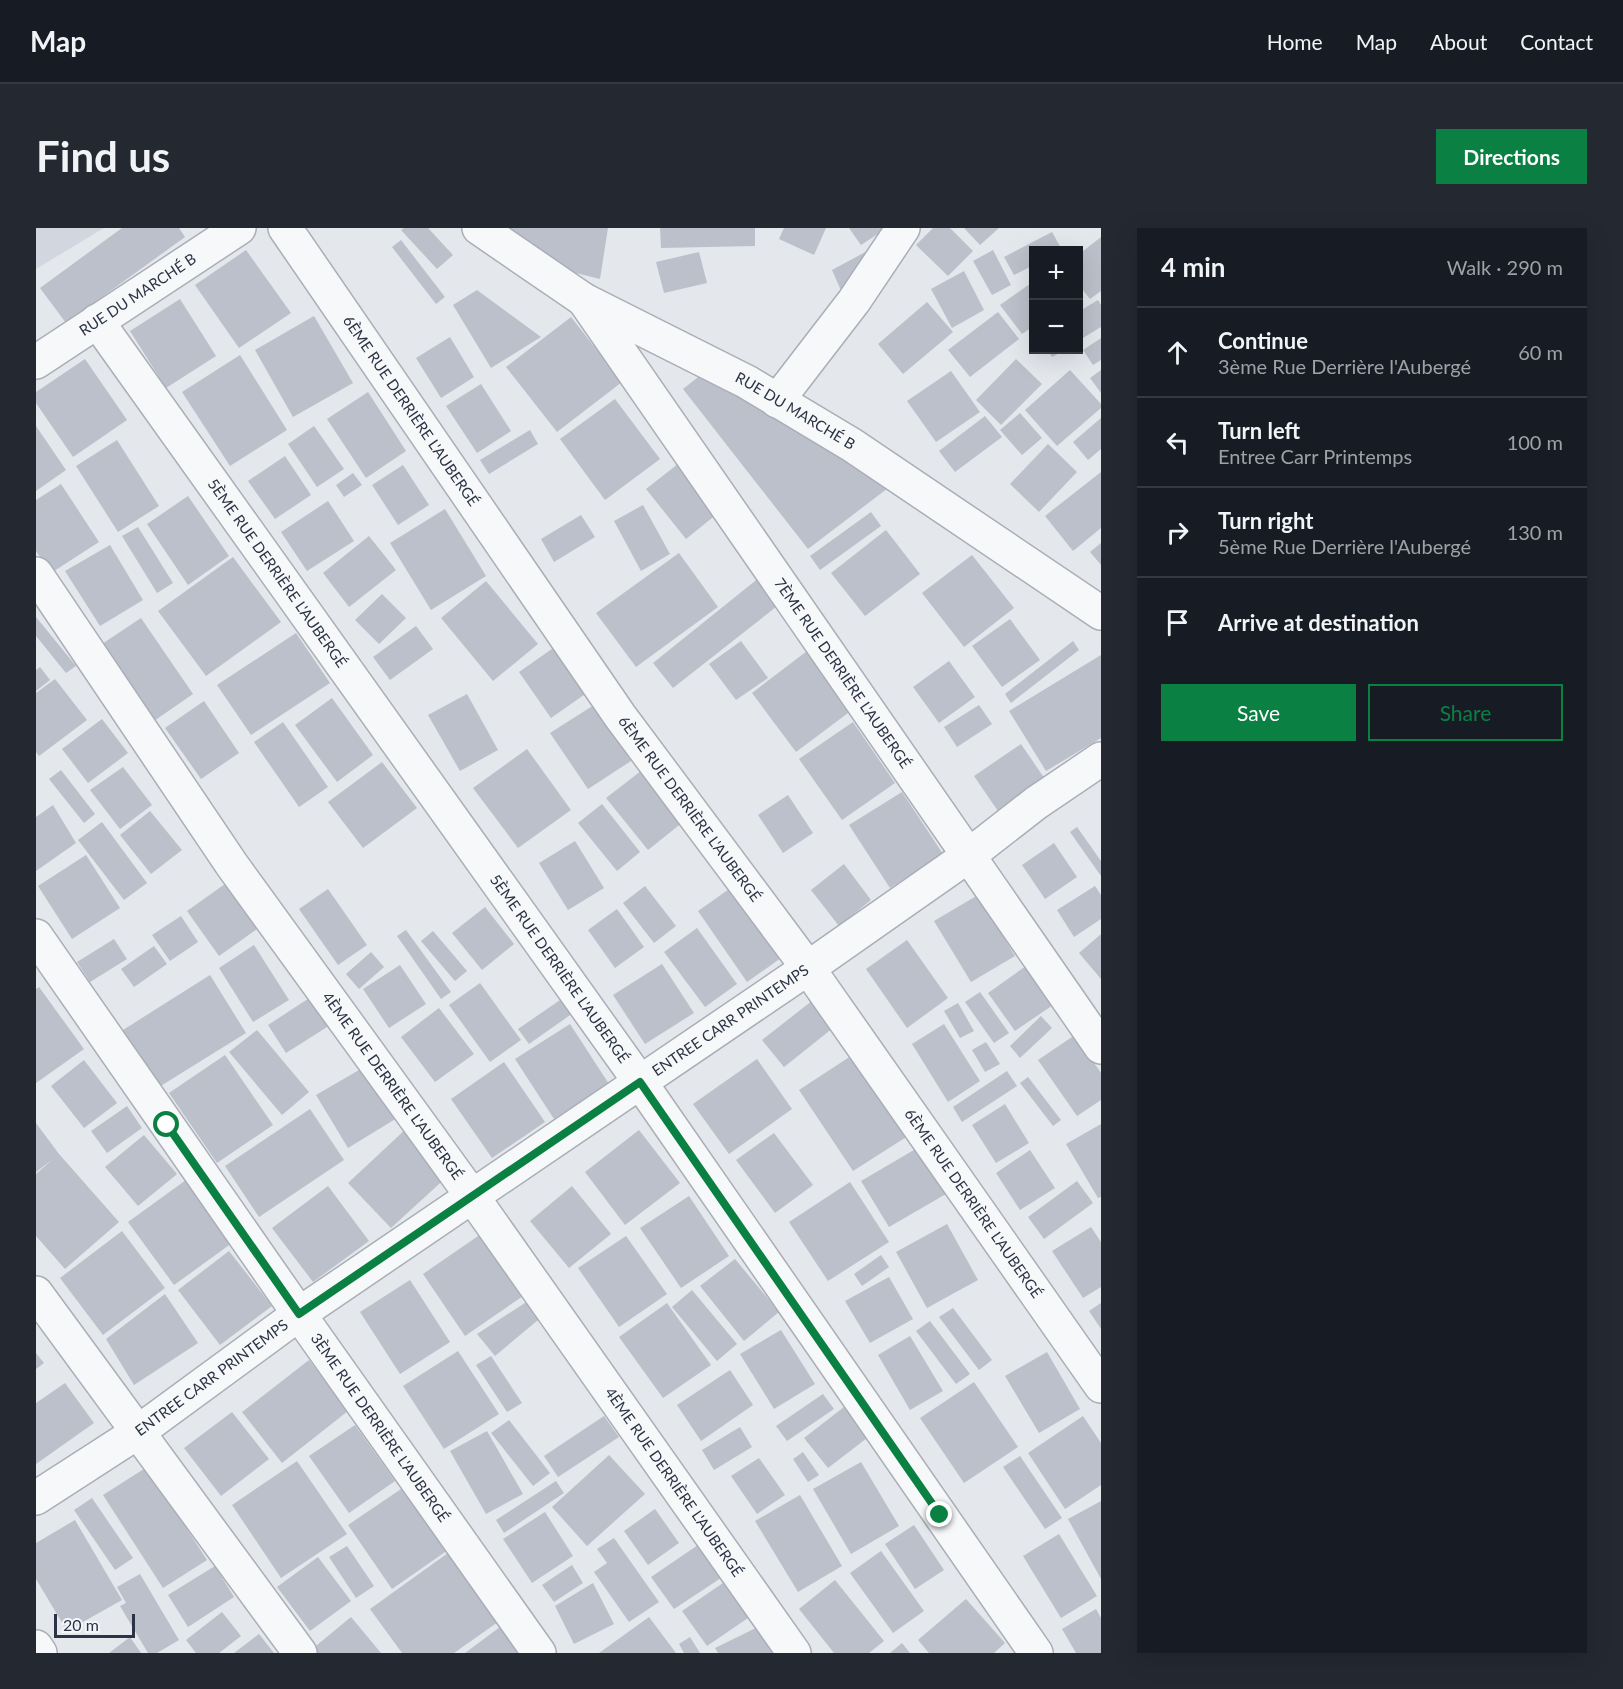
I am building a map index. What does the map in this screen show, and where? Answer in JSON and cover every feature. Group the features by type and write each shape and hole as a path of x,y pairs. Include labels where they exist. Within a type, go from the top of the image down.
{"street":[{"name":"RUE DU MARCHÉ B","path":"36,362 239,228"},
{"name":"6ÈME RUE DERRIÈRE L'AUBERGÉ","path":"285,228 620,716 808,968 1101,1386"},
{"name":"RUE DU MARCHÉ B","path":"479,228 584,300 747,382 852,445 1101,613"},
{"path":"777,401 854,302 903,228"},
{"name":"7ÈME RUE DERRIÈRE L'AUBERGÉ","path":"584,300 1101,1047"},
{"name":"5ÈME RUE DERRIÈRE L'AUBERGÉ","path":"97,321 640,1082 1036,1653"},
{"name":"4ÈME RUE DERRIÈRE L'AUBERGÉ","path":"36,574 232,865 472,1196 794,1653"},
{"name":"ENTREE CARR PRINTEMPS","path":"36,1498 138,1432 299,1314 808,968 968,856 1036,803 1101,759"},
{"name":"3ÈME RUE DERRIÈRE L'AUBERGÉ","path":"36,936 539,1653"},
{"path":"36,1293 300,1653"},
{"path":"36,1647 40,1653"}],"shaded area":[{"path":"36,228 104,228 36,269"}],"building":[{"path":"122,228 179,228 185,237 66,323 40,288"},
{"path":"428,228 453,255 437,269 401,230"},
{"path":"503,228 608,228 600,279 560,269"},
{"path":"660,228 755,228 755,246 661,248"},
{"path":"784,228 826,228 814,255 779,239"},
{"path":"849,228 887,228 861,245"},
{"path":"933,228 950,228 973,251 948,276 916,245"},
{"path":"964,228 999,228 980,245"},
{"path":"1052,232 1060,246 1029,246 1029,268 1014,275 1004,257"},
{"path":"1101,237 1101,291 1090,299 1083,290 1083,251"},
{"path":"401,240 445,297 436,304 392,247"},
{"path":"871,249 846,302 832,270"},
{"path":"246,250 291,313 239,348 195,285"},
{"path":"993,250 1011,285 992,295 973,261"},
{"path":"699,252 707,283 664,293 656,262"},
{"path":"964,271 984,310 952,328 931,289"},
{"path":"1029,285 1029,329 1022,334 1000,305"},
{"path":"477,290 541,337 491,368 453,305"},
{"path":"180,299 216,356 166,388 130,331"},
{"path":"1098,300 1101,305 1101,327 1083,338 1083,309"},
{"path":"927,302 953,332 903,374 878,344"},
{"path":"998,312 1019,339 970,377 948,350"},
{"path":"314,316 353,383 293,417 255,350"},
{"path":"571,317 622,382 557,432 506,367"},
{"path":"450,337 474,377 441,398 416,358"},
{"path":"1101,338 1101,360 1093,365 1083,350"},
{"path":"240,355 287,430 230,466 182,392"},
{"path":"85,359 127,420 73,457 36,403 36,392"},
{"path":"1016,359 1042,384 1001,425 976,400"},
{"path":"1070,370 1101,404 1101,408 1057,446 1025,410"},
{"path":"1101,370 1101,393 1090,378"},
{"path":"951,371 980,412 936,442 907,401"},
{"path":"702,374 892,485 808,549 683,389"},
{"path":"481,384 511,431 477,453 446,406"},
{"path":"368,392 406,451 366,478 327,419"},
{"path":"615,399 660,459 605,500 560,439"},
{"path":"1020,413 1042,438 1022,455 1000,430"},
{"path":"985,416 1002,437 955,472 939,451"},
{"path":"1101,418 1101,449 1088,460 1073,442"},
{"path":"36,426 66,470 36,491"},
{"path":"314,426 344,469 317,487 288,444"},
{"path":"530,430 538,444 489,474 480,460"},
{"path":"117,440 159,506 118,532 76,466"},
{"path":"1048,444 1077,472 1039,512 1010,484"},
{"path":"285,456 311,495 275,519 248,481"},
{"path":"683,460 723,509 686,539 646,489"},
{"path":"403,465 429,505 398,525 372,485"},
{"path":"1101,472 1101,528 1073,551 1045,516"},
{"path":"353,473 362,485 344,497 336,485"},
{"path":"61,484 99,542 51,573 36,551 36,500"},
{"path":"188,496 229,556 188,585 147,524"},
{"path":"328,501 354,541 307,571 281,532"},
{"path":"643,505 670,554 641,571 614,521"},
{"path":"445,509 486,576 431,610 390,543"},
{"path":"871,512 881,526 820,570 810,556"},
{"path":"581,515 595,537 554,562 541,539"},
{"path":"138,527 173,583 157,593 122,536"},
{"path":"886,530 920,574 865,616 831,573"},
{"path":"369,536 396,570 349,607 323,573"},
{"path":"1101,543 1101,565 1090,552"},
{"path":"110,545 143,600 100,626 65,571"},
{"path":"679,553 718,607 636,667 596,613"},
{"path":"972,555 1014,608 964,647 922,593"},
{"path":"233,557 281,622 206,676 158,611"},
{"path":"760,577 781,603 673,688 653,663"},
{"path":"486,581 538,644 493,681 441,618"},
{"path":"382,594 406,618 379,644 355,620"},
{"path":"36,617 76,666 66,673 36,636"},
{"path":"141,618 193,694 154,721 102,644"},
{"path":"1010,619 1040,660 1002,687 972,646"},
{"path":"416,626 433,649 390,680 373,657"},
{"path":"296,633 330,683 251,735 217,685"},
{"path":"741,641 768,678 736,700 709,664"},
{"path":"1073,641 1079,650 1011,703 1005,694"},
{"path":"559,644 591,690 551,718 519,672"},
{"path":"807,651 852,710 796,752 752,693"},
{"path":"1101,655 1101,738 1046,771 1009,711"},
{"path":"949,661 975,697 939,723 913,687"},
{"path":"40,667 50,680 36,691 36,670"},
{"path":"55,679 87,720 39,756 36,752 36,693"},
{"path":"467,694 498,750 460,771 428,715"},
{"path":"332,698 373,755 337,782 295,725"},
{"path":"204,701 239,753 201,779 165,728"},
{"path":"594,705 631,761 588,789 550,733"},
{"path":"979,705 992,724 957,747 944,727"},
{"path":"102,719 128,753 88,783 62,749"},
{"path":"283,722 328,787 299,807 254,742"},
{"path":"853,722 895,783 842,820 799,759"},
{"path":"1021,744 1049,785 1002,817 974,776"},
{"path":"527,749 571,810 518,848 473,788"},
{"path":"382,762 417,808 363,848 328,802"},
{"path":"123,767 152,805 120,829 90,790"},
{"path":"61,770 95,814 84,823 49,779"},
{"path":"641,771 683,822 648,850 606,798"},
{"path":"902,792 943,854 890,888 849,825"},
{"path":"788,795 813,833 783,853 758,815"},
{"path":"602,804 640,852 617,871 578,823"},
{"path":"53,805 76,843 36,871 36,817"},
{"path":"150,811 182,850 151,874 120,835"},
{"path":"102,822 147,883 124,900 78,840"},
{"path":"1077,827 1101,861 1101,876 1070,832"},
{"path":"575,841 604,888 568,910 539,863"},
{"path":"1054,843 1077,877 1045,899 1022,865"},
{"path":"86,855 120,908 72,939 38,886"},
{"path":"844,864 871,900 839,926 811,890"},
{"path":"225,884 257,929 219,956 187,911"},
{"path":"645,886 676,926 654,943 623,903"},
{"path":"1095,886 1101,895 1101,919 1074,937 1057,910"},
{"path":"732,887 781,958 747,982 698,911"},
{"path":"328,889 367,945 338,965 299,909"},
{"path":"978,895 1015,956 971,982 934,921"},
{"path":"485,907 514,944 482,970 452,933"},
{"path":"617,909 644,947 615,968 588,930"},
{"path":"181,916 198,942 170,961 152,935"},
{"path":"697,928 737,984 705,1007 664,952"},
{"path":"406,930 451,992 441,999 397,936"},
{"path":"433,931 467,971 455,981 421,941"},
{"path":"1101,934 1101,979 1079,953"},
{"path":"114,939 127,959 90,982 77,962"},
{"path":"907,940 948,998 907,1028 866,969"},
{"path":"254,945 289,1000 253,1022 219,968"},
{"path":"154,946 167,964 134,987 121,969"},
{"path":"371,952 384,967 359,989 346,974"},
{"path":"662,964 694,1013 645,1044 613,995"},
{"path":"400,965 426,1004 389,1028 363,989"},
{"path":"1026,966 1053,1005 1015,1031 988,993"},
{"path":"210,975 246,1033 159,1087 123,1030"},
{"path":"480,983 521,1040 490,1062 449,1005"},
{"path":"39,987 84,1049 36,1083 36,989"},
{"path":"980,992 1009,1033 994,1043 965,1002"},
{"path":"317,993 335,1022 286,1053 268,1025"},
{"path":"817,997 838,1024 784,1067 762,1040"},
{"path":"563,998 573,1013 529,1044 518,1029"},
{"path":"958,1003 974,1031 960,1038 944,1011"},
{"path":"439,1008 474,1054 435,1082 401,1037"},
{"path":"1041,1016 1052,1028 1020,1058 1010,1046"},
{"path":"570,1024 609,1084 554,1119 515,1059"},
{"path":"944,1024 980,1081 948,1102 912,1044"},
{"path":"257,1030 309,1092 282,1115 229,1052"},
{"path":"1075,1035 1101,1073 1101,1100 1077,1116 1038,1060"},
{"path":"986,1042 1000,1064 985,1072 972,1050"},
{"path":"857,1052 911,1134 853,1171 799,1090"},
{"path":"225,1055 273,1125 217,1163 169,1093"},
{"path":"757,1059 792,1109 729,1154 693,1104"},
{"path":"84,1060 117,1103 84,1128 51,1086"},
{"path":"504,1062 545,1122 492,1158 451,1099"},
{"path":"366,1066 397,1118 348,1148 316,1095"},
{"path":"1007,1071 1017,1086 962,1122 953,1107"},
{"path":"1028,1077 1061,1120 1053,1126 1020,1083"},
{"path":"1005,1104 1029,1143 996,1163 972,1125"},
{"path":"127,1106 142,1128 107,1153 91,1131"},
{"path":"310,1109 344,1160 259,1217 225,1166"},
{"path":"36,1123 59,1154 119,1222 65,1269 36,1236 36,1174 53,1159 36,1172"},
{"path":"1101,1124 1101,1197 1098,1198 1066,1144"},
{"path":"407,1128 450,1174 391,1228 348,1183"},
{"path":"639,1130 680,1183 625,1225 585,1172"},
{"path":"774,1133 813,1185 775,1213 736,1160"},
{"path":"144,1135 177,1174 138,1206 105,1167"},
{"path":"919,1147 946,1194 889,1227 861,1181"},
{"path":"1030,1150 1055,1188 1020,1210 996,1173"},
{"path":"186,1180 232,1243 174,1285 128,1222"},
{"path":"1077,1181 1093,1203 1044,1239 1028,1217"},
{"path":"850,1182 889,1242 828,1281 789,1222"},
{"path":"328,1186 369,1241 313,1282 272,1228"},
{"path":"572,1186 611,1234 569,1268 530,1221"},
{"path":"689,1196 729,1256 681,1288 640,1228"},
{"path":"947,1224 978,1280 927,1308 896,1252"},
{"path":"1091,1227 1101,1242 1101,1287 1083,1298 1052,1251"},
{"path":"122,1231 165,1288 103,1335 60,1278"},
{"path":"481,1234 523,1296 465,1336 423,1274"},
{"path":"626,1236 667,1294 619,1327 578,1268"},
{"path":"229,1251 272,1306 220,1345 178,1290"},
{"path":"881,1255 889,1267 862,1286 854,1274"},
{"path":"735,1259 779,1312 744,1341 700,1286"},
{"path":"889,1277 913,1319 870,1343 845,1301"},
{"path":"410,1280 450,1342 400,1374 360,1312"},
{"path":"692,1290 737,1344 717,1361 672,1307"},
{"path":"165,1294 198,1343 134,1385 106,1339"},
{"path":"531,1299 544,1315 495,1356 477,1334"},
{"path":"667,1303 711,1365 663,1398 619,1337"},
{"path":"1101,1303 1101,1329 1089,1311"},
{"path":"953,1308 992,1360 979,1370 939,1317"},
{"path":"930,1321 970,1374 956,1384 916,1331"},
{"path":"781,1330 815,1384 774,1409 740,1354"},
{"path":"910,1336 943,1391 910,1410 878,1355"},
{"path":"458,1351 499,1414 444,1449 403,1386"},
{"path":"1047,1352 1080,1409 1039,1433 1005,1376"},
{"path":"36,1353 44,1363 36,1369"},
{"path":"491,1356 522,1403 507,1412 476,1365"},
{"path":"309,1360 348,1411 282,1463 242,1412"},
{"path":"730,1370 753,1405 701,1441 677,1405"},
{"path":"974,1382 1018,1447 964,1483 920,1418"},
{"path":"65,1383 94,1423 36,1464 36,1403"},
{"path":"823,1394 834,1409 787,1441 776,1426"},
{"path":"844,1407 867,1438 828,1468 804,1438"},
{"path":"232,1412 269,1459 221,1496 184,1448"},
{"path":"604,1416 619,1437 558,1477 544,1456"},
{"path":"1083,1416 1101,1443 1101,1485 1065,1509 1028,1453"},
{"path":"509,1420 550,1473 533,1486 491,1433"},
{"path":"355,1425 395,1481 349,1513 309,1456"},
{"path":"740,1427 752,1447 714,1470 702,1450"},
{"path":"487,1431 523,1494 486,1514 450,1451"},
{"path":"803,1452 819,1475 808,1482 793,1459"},
{"path":"609,1455 645,1494 587,1546 552,1507"},
{"path":"1020,1456 1062,1518 1045,1529 1003,1467"},
{"path":"759,1458 785,1495 757,1514 731,1476"},
{"path":"297,1461 347,1534 281,1578 232,1505"},
{"path":"861,1462 899,1526 851,1554 813,1489"},
{"path":"147,1467 207,1560 163,1588 103,1495"},
{"path":"556,1481 564,1493 504,1533 496,1520"},
{"path":"404,1487 448,1550 392,1589 348,1525"},
{"path":"800,1495 842,1566 798,1592 755,1521"},
{"path":"92,1498 133,1558 115,1570 74,1510"},
{"path":"1101,1501 1101,1579 1068,1519"},
{"path":"655,1509 679,1543 648,1565 624,1531"},
{"path":"545,1512 573,1556 532,1583 503,1539"},
{"path":"75,1520 122,1600 67,1631 36,1579 36,1543"},
{"path":"914,1525 944,1570 915,1589 885,1544"},
{"path":"1059,1534 1097,1596 1061,1618 1023,1556"},
{"path":"614,1538 659,1602 629,1622 594,1572 607,1563 597,1549"},
{"path":"698,1545 721,1578 674,1609 651,1577"},
{"path":"347,1546 374,1586 356,1598 329,1557"},
{"path":"881,1551 924,1611 893,1633 850,1573"},
{"path":"448,1553 498,1622 454,1653 402,1653 370,1609"},
{"path":"318,1557 351,1601 310,1631 277,1587"},
{"path":"572,1565 583,1583 554,1602 542,1585"},
{"path":"215,1566 234,1597 188,1627 168,1595"},
{"path":"140,1574 179,1640 157,1653 148,1653 120,1606 126,1603 117,1587"},
{"path":"835,1580 884,1641 869,1653 834,1653 799,1609"},
{"path":"593,1583 614,1624 574,1644 555,1606"},
{"path":"723,1583 748,1618 707,1646 682,1611"},
{"path":"966,1599 1005,1643 994,1653 929,1653 918,1640"},
{"path":"1096,1609 1101,1618 1101,1653 1076,1653 1062,1629"},
{"path":"222,1612 241,1636 219,1653 196,1653 186,1640"},
{"path":"351,1617 381,1653 313,1653 311,1650"},
{"path":"649,1617 676,1653 599,1653"},
{"path":"508,1621 533,1653 465,1653"},
{"path":"760,1626 774,1653 718,1653 715,1648"},
{"path":"259,1634 274,1653 234,1653"},
{"path":"130,1637 141,1653 109,1653"},
{"path":"690,1637 700,1653 684,1653 679,1644"},
{"path":"902,1643 910,1653 890,1653"}],"route":[{"path":"167,1125 299,1314 640,1082 940,1515"}]}
